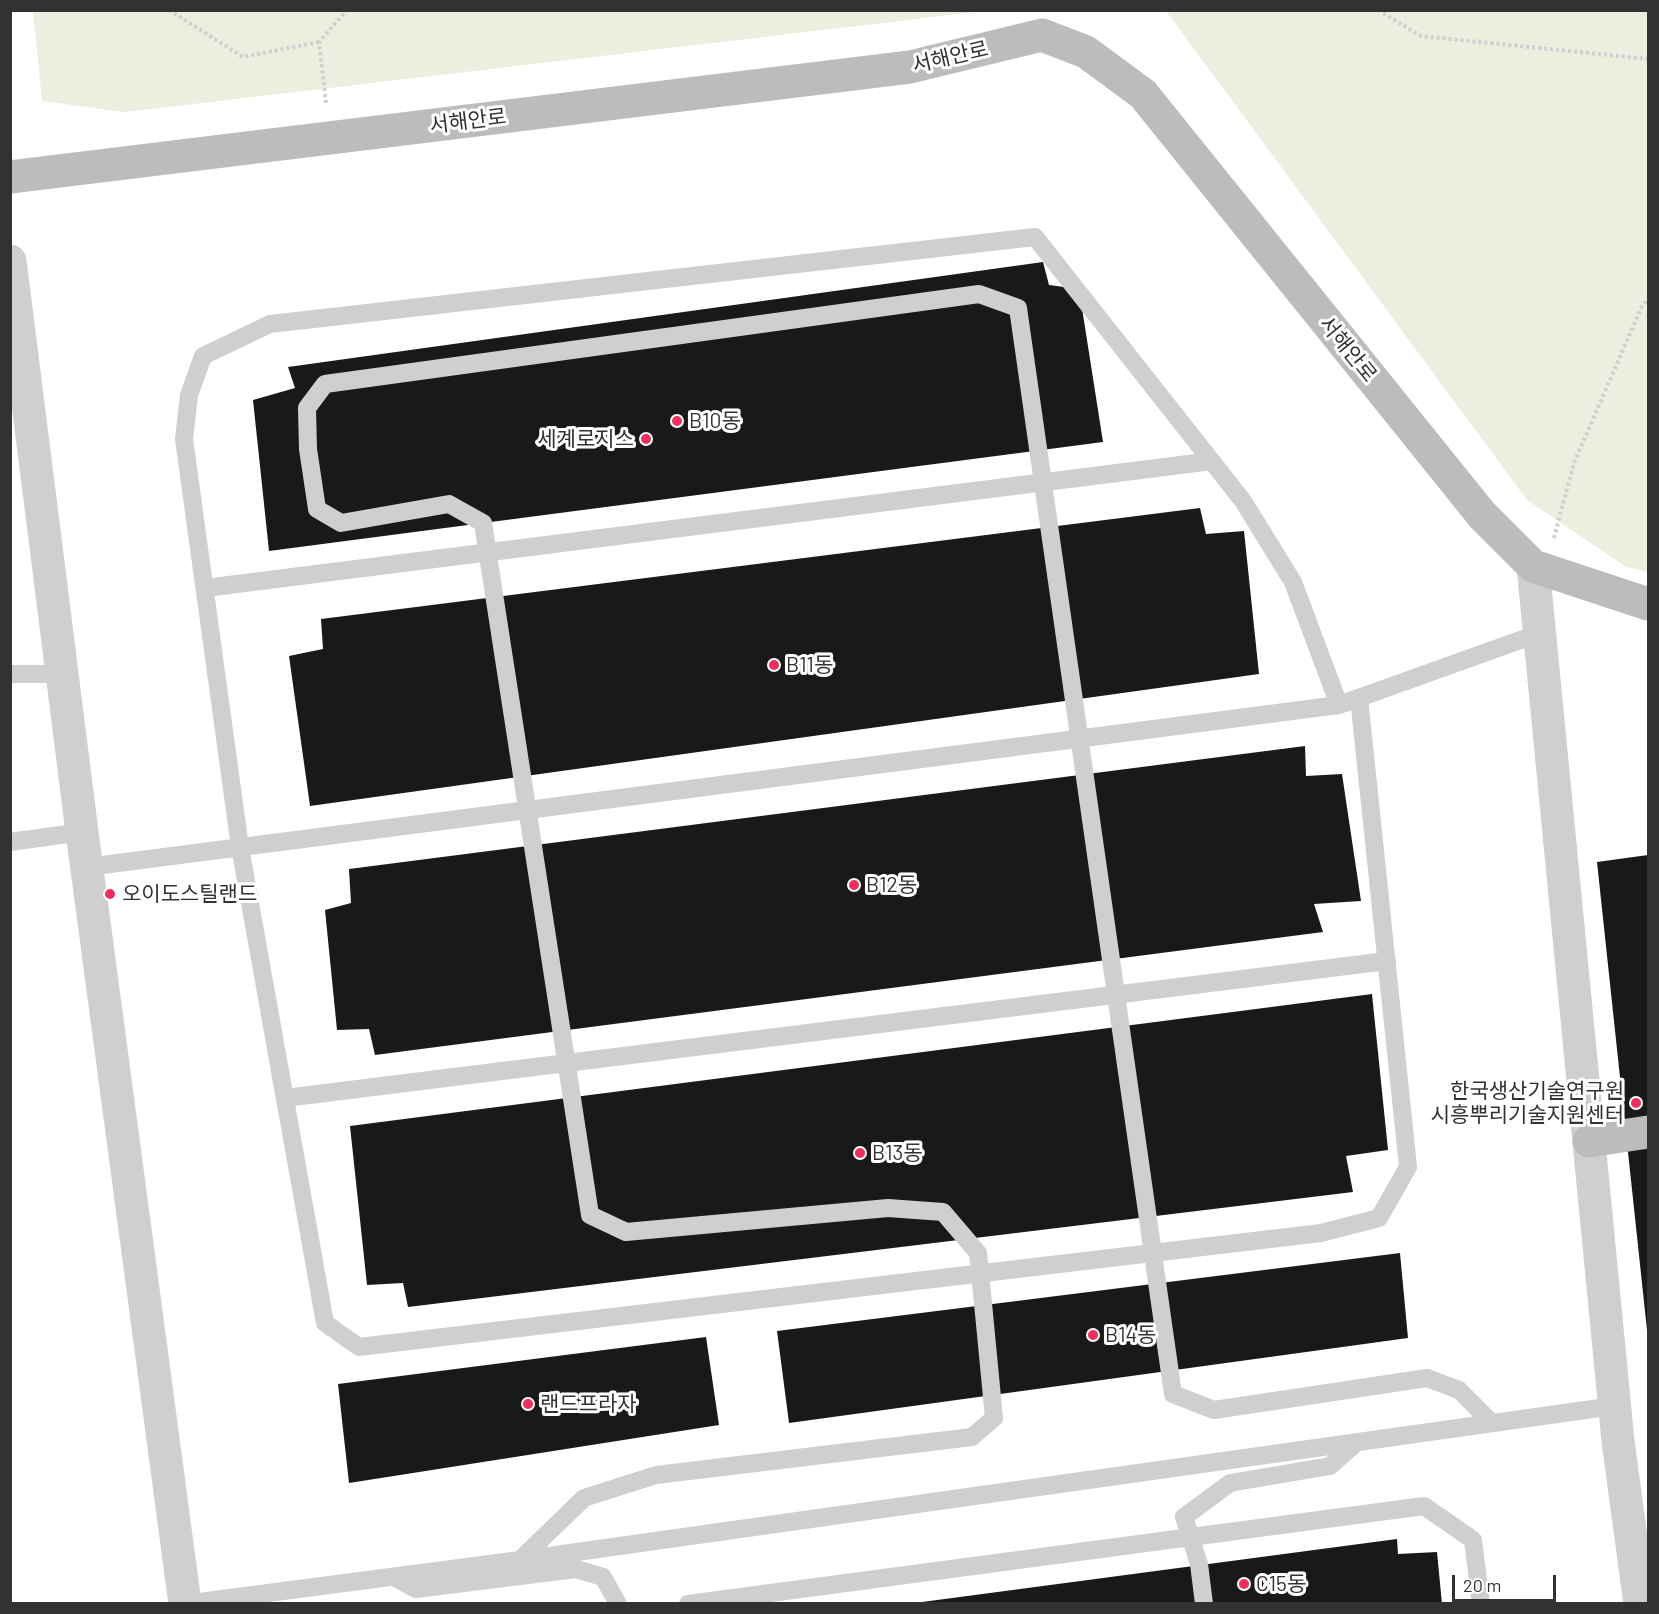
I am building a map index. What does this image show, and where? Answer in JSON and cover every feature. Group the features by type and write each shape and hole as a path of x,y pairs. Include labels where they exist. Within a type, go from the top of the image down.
{"main road":[{"name":"서해안로","path":"10,177 910,67 1042,35 1086,52 1143,94 1482,515 1539,568 1648,604"},
{"path":"1589,1141 1648,1132"}],"street":[{"path":"10,261 82,832 184,1603"},
{"path":"1539,568 1540,633 1614,1406 1640,1604"}],"lane":[{"path":"1339,705 1293,582 1243,501 1035,237 270,324 203,356 189,395 184,439 240,847 325,1323 359,1347 1321,1233 1379,1218 1408,1167 1359,698"},
{"path":"520,1560 584,1498 656,1474 972,1437 994,1418 978,1253 944,1212 888,1208 626,1232 590,1215 483,523 449,504 341,523 317,509 308,449 308,408 325,384 979,294 1018,308 1173,1394 1214,1410 1427,1378 1459,1390 1492,1423"},
{"path":"205,588 1212,461"},
{"path":"87,867 1339,705 1540,633"},
{"path":"10,674 63,674"},
{"path":"10,842 82,832"},
{"path":"285,1098 1387,961"},
{"path":"184,1603 520,1560 1614,1406"},
{"path":"1204,1604 1199,1564 1184,1517 1230,1483 1330,1466 1356,1443"},
{"path":"688,1604 1424,1506 1473,1540 1481,1604"},
{"path":"393,1577 416,1589 576,1569 603,1577 618,1604"}],"path":[{"path":"169,10 243,57 319,42 347,10"},
{"path":"1378,10 1421,36 1648,59"},
{"path":"319,42 331,138"},
{"path":"1539,568 1574,463 1642,306 1648,299"}],"shaded area":[{"path":"33,10 985,11 125,112 42,101"},
{"path":"1166,11 1648,11 1648,572 1626,567 1527,500"}],"building":[{"name":"B10동","path":"1043,262 1049,285 1079,289 1103,442 269,551 253,400 295,388 288,367"},
{"name":"B11동","path":"1200,508 1206,534 1244,531 1259,674 310,806 289,656 323,649 321,619"},
{"name":"B12동","path":"1305,746 1306,776 1342,774 1361,901 1314,904 1323,932 375,1055 369,1029 337,1030 325,910 351,903 349,869"},
{"name":"한국생산기술연구원 시흥뿌리기술지원센터","path":"1648,855 1648,1330 1647,1330 1597,862"},
{"name":"B13동","path":"1372,994 1388,1150 1346,1156 1353,1192 408,1307 403,1283 367,1285 350,1126"},
{"name":"B14동","path":"1400,1253 1408,1338 789,1423 777,1331"},
{"name":"랜드프라자","path":"706,1337 719,1425 349,1483 338,1384"},
{"name":"C15동","path":"1397,1539 1398,1554 1437,1552 1442,1604 907,1604"}],"place":[{"name":"B10동","path":"677,421"},
{"name":"세계로지스","path":"646,439"},
{"name":"B11동","path":"774,665"},
{"name":"B12동","path":"854,885"},
{"name":"오이도스틸랜드","path":"110,894"},
{"name":"한국생산기술연구원 시흥뿌리기술지원센터","path":"1636,1103"},
{"name":"B13동","path":"860,1153"},
{"name":"B14동","path":"1093,1335"},
{"name":"랜드프라자","path":"528,1404"},
{"name":"C15동","path":"1244,1584"}]}
